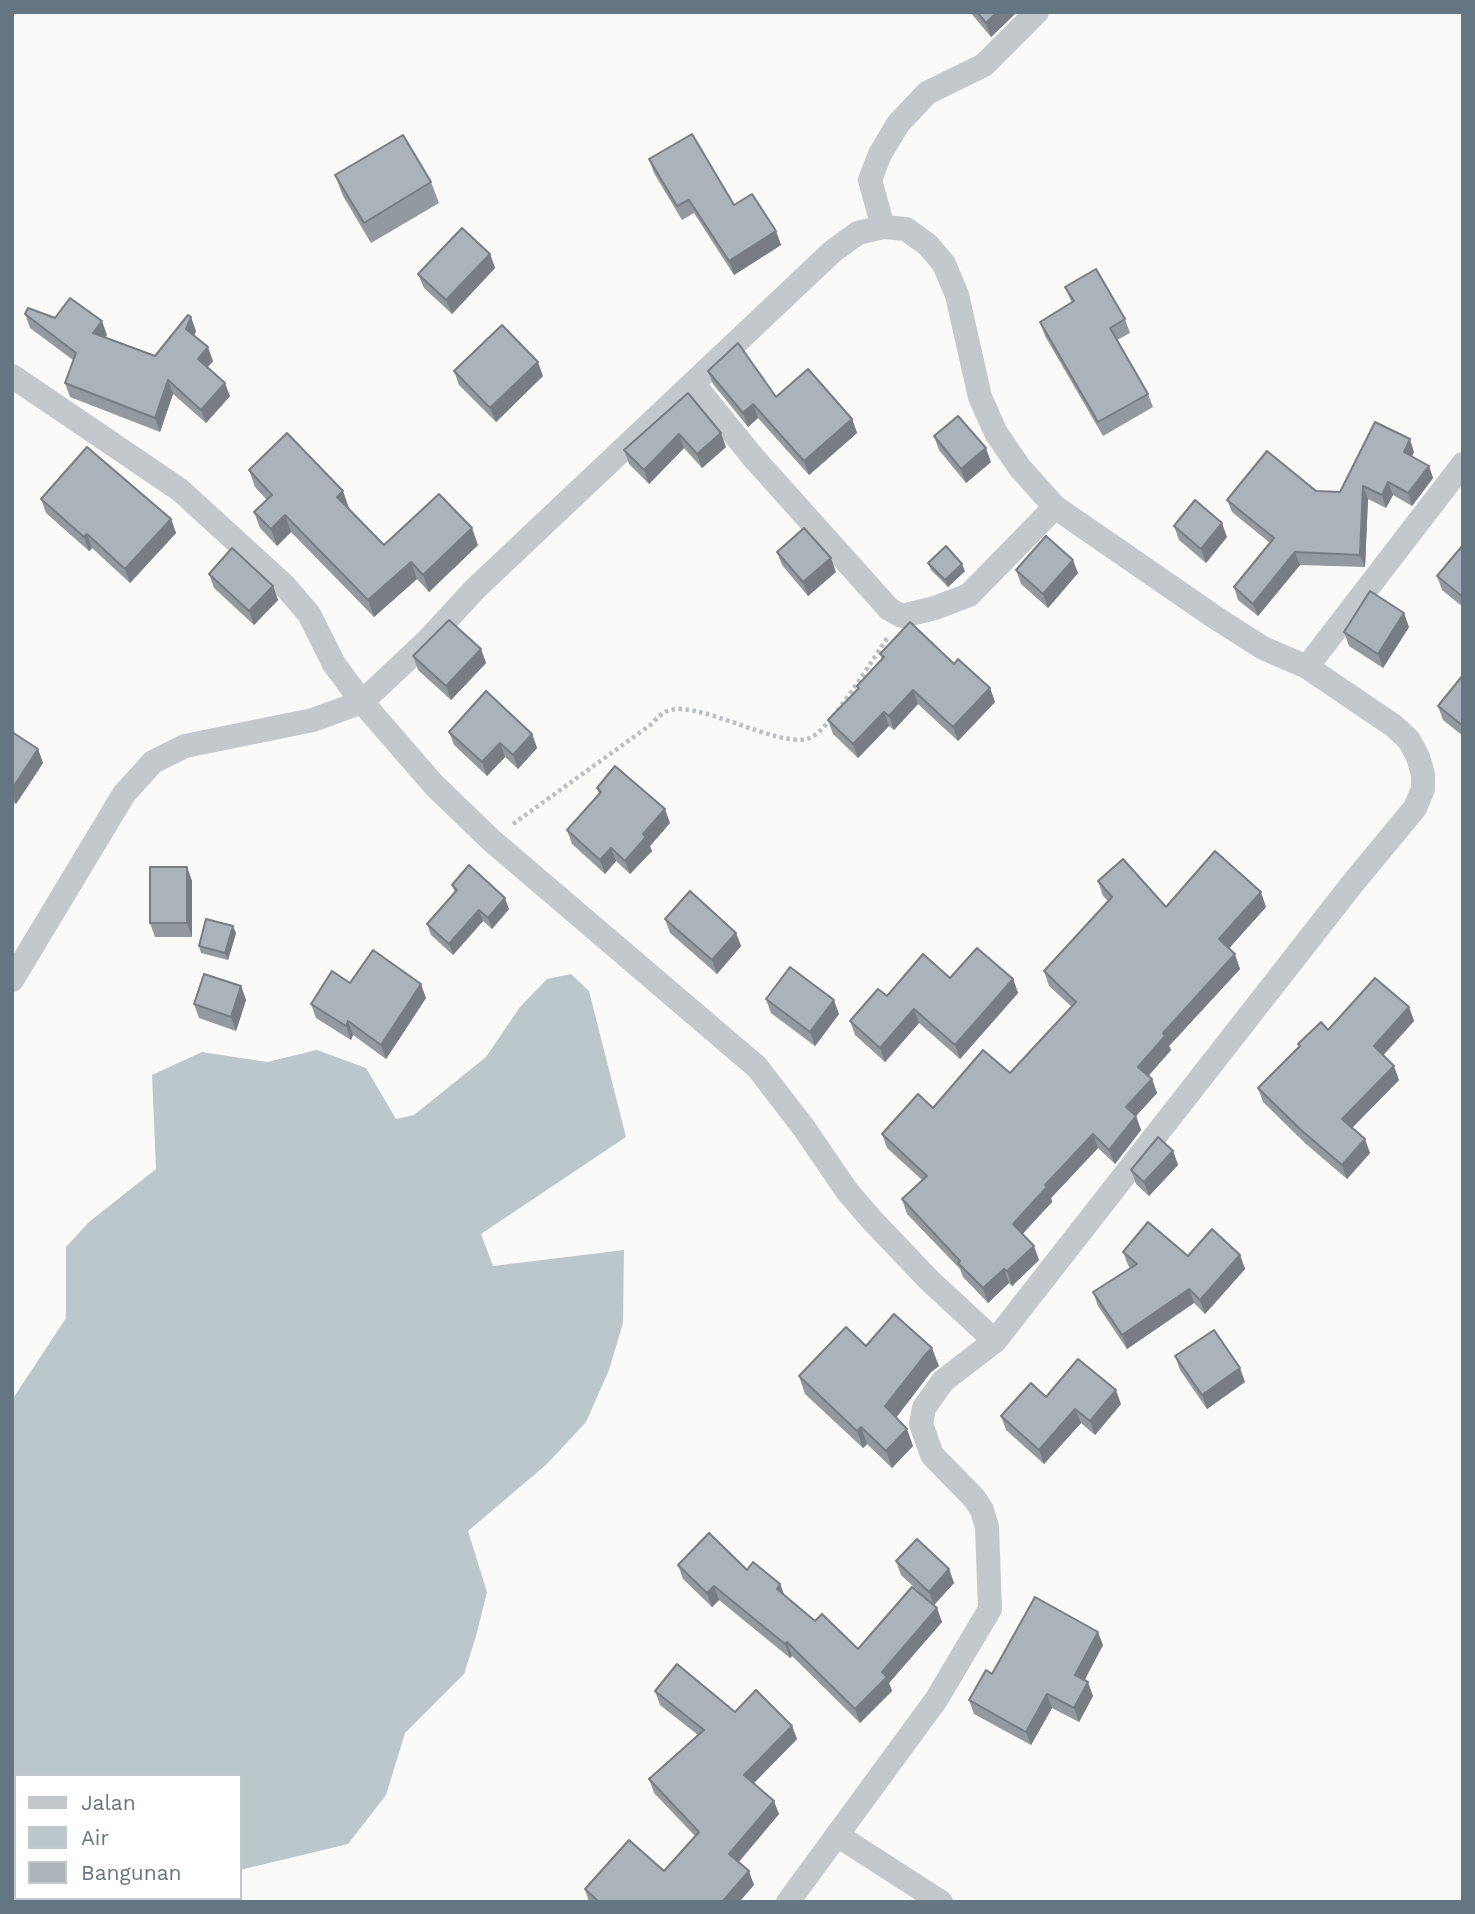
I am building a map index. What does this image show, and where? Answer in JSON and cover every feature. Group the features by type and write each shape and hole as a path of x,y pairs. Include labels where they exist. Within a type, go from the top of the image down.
{"street":[{"path":"883,227 870,180 880,154 898,124 927,93 984,65 1037,12"},
{"path":"12,980 124,794 153,762 186,746 313,720 362,702 428,640 475,589 833,251 858,233 883,227 906,229 928,245 944,264 957,295 980,397 990,421 1020,468 1055,508 1263,649 1307,667 1394,726 1409,740 1423,774 1423,789 1415,807 995,1341 943,1381 923,1408 921,1424 932,1455 974,1498 982,1510 987,1527 990,1609 936,1700 788,1902"},
{"path":"12,376 180,490 300,601 318,628 334,664 362,702 434,785 491,840 757,1067 804,1128 847,1191 871,1219 929,1280 995,1341"},
{"path":"693,383 770,477 889,609 902,616 935,608 969,595 1055,508"},
{"path":"1307,667 1463,464"},
{"path":"837,1835 940,1902"}],"path":[{"path":"491,840 649,726 665,711 676,709 702,713 795,740 811,738 826,726 902,616"}],"water":[{"path":"571,974 589,991 626,1137 481,1234 493,1266 624,1250 623,1323 609,1370 586,1422 547,1464 468,1531 487,1592 464,1674 405,1733 386,1795 348,1844 242,1870 242,1774 14,1774 14,1836 12,1835 12,1400 66,1318 66,1247 89,1222 156,1169 152,1075 202,1052 267,1062 317,1050 366,1068 396,1119 414,1115 486,1057 520,1007 547,979"}],"building":[{"path":"977,12 997,12 986,23"},
{"path":"692,134 734,205 752,194 776,231 729,261 689,200 677,206 649,159"},
{"path":"403,135 431,182 364,223 335,175"},
{"path":"462,228 490,254 446,300 418,274"},
{"path":"1096,269 1125,319 1110,328 1148,394 1098,422 1040,322 1074,301 1065,287"},
{"path":"70,298 102,321 93,333 155,356 188,315 191,317 186,329 208,347 198,359 225,383 201,410 168,380 155,418 65,383 76,353 25,314 28,308 55,318"},
{"path":"502,325 538,362 490,408 454,371"},
{"path":"738,343 776,397 808,369 852,419 804,461 753,404 743,413 708,371"},
{"path":"688,393 721,433 697,454 679,434 644,470 624,450"},
{"path":"958,416 986,448 961,469 934,436"},
{"path":"1375,422 1410,439 1404,452 1429,466 1408,493 1388,482 1382,495 1363,486 1360,555 1295,552 1253,604 1234,587 1274,538 1227,500 1267,451 1316,491 1340,492"},
{"path":"287,433 343,491 337,497 384,545 439,494 472,528 423,575 411,562 368,600 285,515 271,529 254,512 272,495 249,470"},
{"path":"87,447 171,519 125,569 87,534 84,537 41,499"},
{"path":"1195,500 1222,523 1201,549 1174,526"},
{"path":"804,528 831,558 803,582 777,552"},
{"path":"1046,536 1073,560 1043,594 1016,570"},
{"path":"1463,545 1463,597 1437,576"},
{"path":"946,546 962,564 945,580 928,563"},
{"path":"232,548 273,586 249,611 209,574"},
{"path":"1370,591 1404,613 1378,654 1344,632"},
{"path":"449,620 481,649 446,686 413,656"},
{"path":"910,622 954,664 958,659 990,688 953,727 913,690 889,716 884,712 853,744 828,720 859,688 857,686 884,657 880,654"},
{"path":"1463,675 1463,726 1438,706"},
{"path":"486,691 532,734 513,755 500,743 482,762 449,732"},
{"path":"12,732 38,749 12,789"},
{"path":"615,766 665,809 643,834 646,837 625,861 611,848 600,860 567,830 601,792 597,788"},
{"path":"1215,851 1261,892 1219,939 1235,954 1163,1033 1165,1036 1138,1067 1152,1079 1126,1107 1136,1116 1109,1150 1093,1134 1045,1185 1047,1187 1013,1224 1034,1246 1007,1271 1004,1269 983,1288 902,1199 927,1176 882,1134 918,1094 933,1108 983,1050 1010,1073 1076,1002 1044,971 1112,897 1098,881 1123,859 1166,907"},
{"path":"469,865 505,898 488,918 479,910 449,944 427,924 457,890 452,885"},
{"path":"150,867 187,867 187,923 150,923"},
{"path":"690,891 736,933 712,960 665,919"},
{"path":"206,919 233,926 225,953 199,946"},
{"path":"977,948 1013,979 955,1045 914,1009 880,1048 850,1021 878,989 887,996 923,954 950,978"},
{"path":"373,950 421,984 381,1045 348,1021 346,1026 311,1004 332,971 350,983"},
{"path":"790,967 834,1000 810,1032 766,999"},
{"path":"204,974 241,986 231,1017 194,1004"},
{"path":"1375,978 1409,1007 1374,1046 1394,1066 1342,1119 1365,1139 1342,1165 1258,1088 1321,1022 1328,1030"},
{"path":"1158,1137 1173,1151 1144,1182 1131,1170"},
{"path":"1148,1222 1188,1256 1212,1229 1240,1255 1200,1300 1189,1289 1122,1335 1093,1292 1137,1264 1123,1252"},
{"path":"894,1314 932,1348 885,1406 907,1429 886,1451 861,1427 857,1431 799,1376 846,1327 866,1346"},
{"path":"1214,1330 1240,1368 1202,1395 1175,1356"},
{"path":"1078,1359 1116,1390 1090,1421 1075,1409 1039,1450 1001,1416 1031,1383 1046,1397"},
{"path":"709,1533 747,1570 753,1562 780,1584 777,1589 815,1621 822,1614 858,1649 912,1587 937,1608 882,1672 887,1677 855,1709 787,1642 785,1644 714,1586 707,1593 678,1565"},
{"path":"917,1539 949,1569 929,1592 896,1561"},
{"path":"1035,1597 1098,1632 1075,1675 1088,1682 1074,1708 1047,1694 1026,1732 969,1700 986,1670 992,1674"},
{"path":"677,1664 735,1712 756,1690 792,1726 744,1775 774,1801 729,1854 749,1871 722,1902 599,1902 585,1889 629,1840 664,1871 699,1832 649,1779 704,1730 655,1691"}]}
